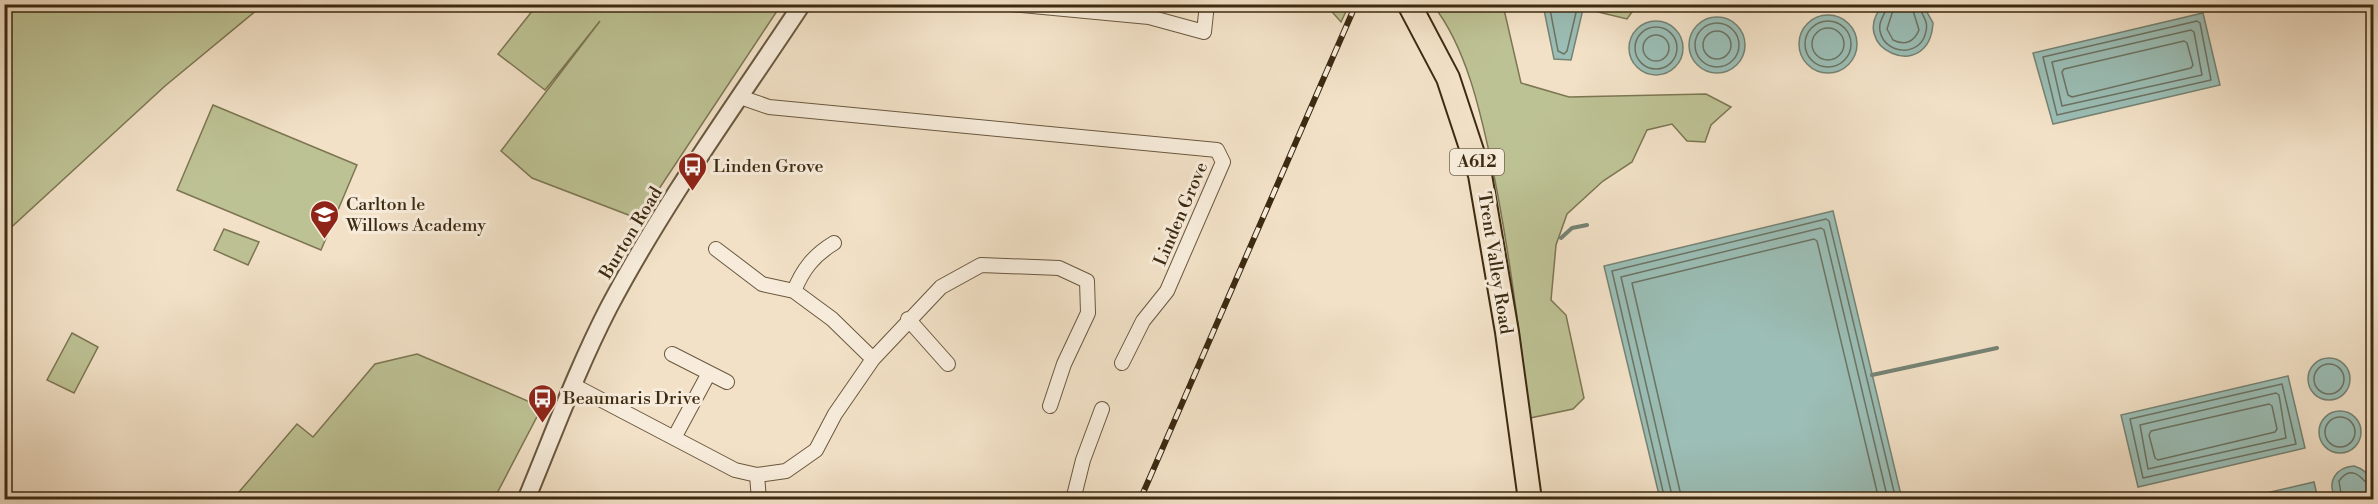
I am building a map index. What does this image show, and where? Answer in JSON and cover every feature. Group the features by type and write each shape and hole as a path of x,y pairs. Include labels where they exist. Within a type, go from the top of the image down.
{"main road":[{"name":"Trent Valley Road","path":"1409,4 1448,78 1469,135 1480,175 1508,342 1530,500"}],"street":[{"name":"Burton Road","path":"526,500 573,385 610,306 661,218 802,4"},
{"path":"1010,4 1093,8 1149,17 1204,32 1208,4"},
{"name":"Linden Grove","path":"740,97 769,107 1217,150 1223,162 1167,291 1143,321 1122,363"},
{"path":"794,291 801,274 825,243"},
{"path":"716,249 762,284 794,291 832,319 873,359"},
{"path":"573,385 735,470 758,475 786,471 816,450 835,414 873,359 908,319 941,287 981,264 1059,268 1087,281 1088,313 1064,364 1050,406"},
{"path":"908,319 948,364"},
{"path":"672,354 727,382"},
{"path":"674,438 709,373"},
{"path":"1072,500 1083,460 1102,409"},
{"path":"758,475 759,500"}],"green space":[{"path":"5,4 263,5 165,86 5,233"},
{"path":"1600,4 1637,5 1627,19 1598,12"},
{"path":"537,5 781,5 639,219 532,178 501,151 600,21 545,90 498,54"},
{"path":"1326,5 1349,5 1341,22"},
{"path":"1433,5 1503,5 1521,83 1569,97 1706,94 1731,107 1711,125 1705,142 1687,141 1672,124 1647,130 1632,162 1603,181 1567,214 1556,245 1551,300 1566,315 1584,398 1573,409 1530,418 1508,257 1482,121 1463,59 1445,22"},
{"path":"213,105 357,165 321,250 177,190"},
{"path":"224,229 259,242 248,265 214,250"},
{"path":"72,333 98,347 74,393 47,380"},
{"path":"417,354 542,407 494,499 233,499 297,424 313,437 375,364"}],"water":[{"path":"1884,4 1923,5 1933,23 1928,42 1918,53 1905,56 1892,53 1881,46 1874,34 1874,20"},
{"path":"1543,5 1584,5 1571,60 1554,59"},
{"path":"2203,13 2220,85 2053,124 2033,53"},
{"path":"1822,15 1834,15 1849,23 1857,38 1857,50 1849,65 1834,73 1822,73 1807,65 1799,50 1799,38 1807,23"},
{"path":"1717,17 1728,19 1737,25 1743,34 1745,45 1743,56 1737,65 1728,71 1717,73 1706,71 1697,65 1691,56 1689,45 1691,34 1697,25 1706,19"},
{"path":"1656,21 1666,23 1675,29 1681,38 1683,48 1681,58 1675,67 1666,73 1656,75 1646,73 1637,67 1631,58 1629,48 1631,38 1637,29 1646,23"},
{"path":"1833,211 1902,499 1660,499 1604,266"},
{"path":"2329,358 2344,364 2350,379 2344,394 2329,400 2314,394 2308,379 2314,364"},
{"path":"2288,376 2305,448 2138,487 2121,415"},
{"path":"2340,411 2348,412 2355,417 2360,424 2360,440 2355,447 2348,452 2340,453 2332,452 2325,447 2320,440 2319,432 2320,424 2325,417 2332,412"},
{"path":"2354,466 2368,475 2372,484 2370,494 2367,499 2337,499 2332,487 2334,477 2342,469"},
{"path":"2314,482 2318,499 2240,499"}],"waterway":[{"path":"1561,238 1572,228 1587,225"},
{"path":"1872,375 1997,348"}],"railway":[{"path":"1140,500 1356,4"}],"place":[{"name":"Linden Grove","path":"692,192"},
{"name":"Carlton le Willows Academy","path":"325,240"},
{"name":"Beaumaris Drive","path":"542,424"}]}
